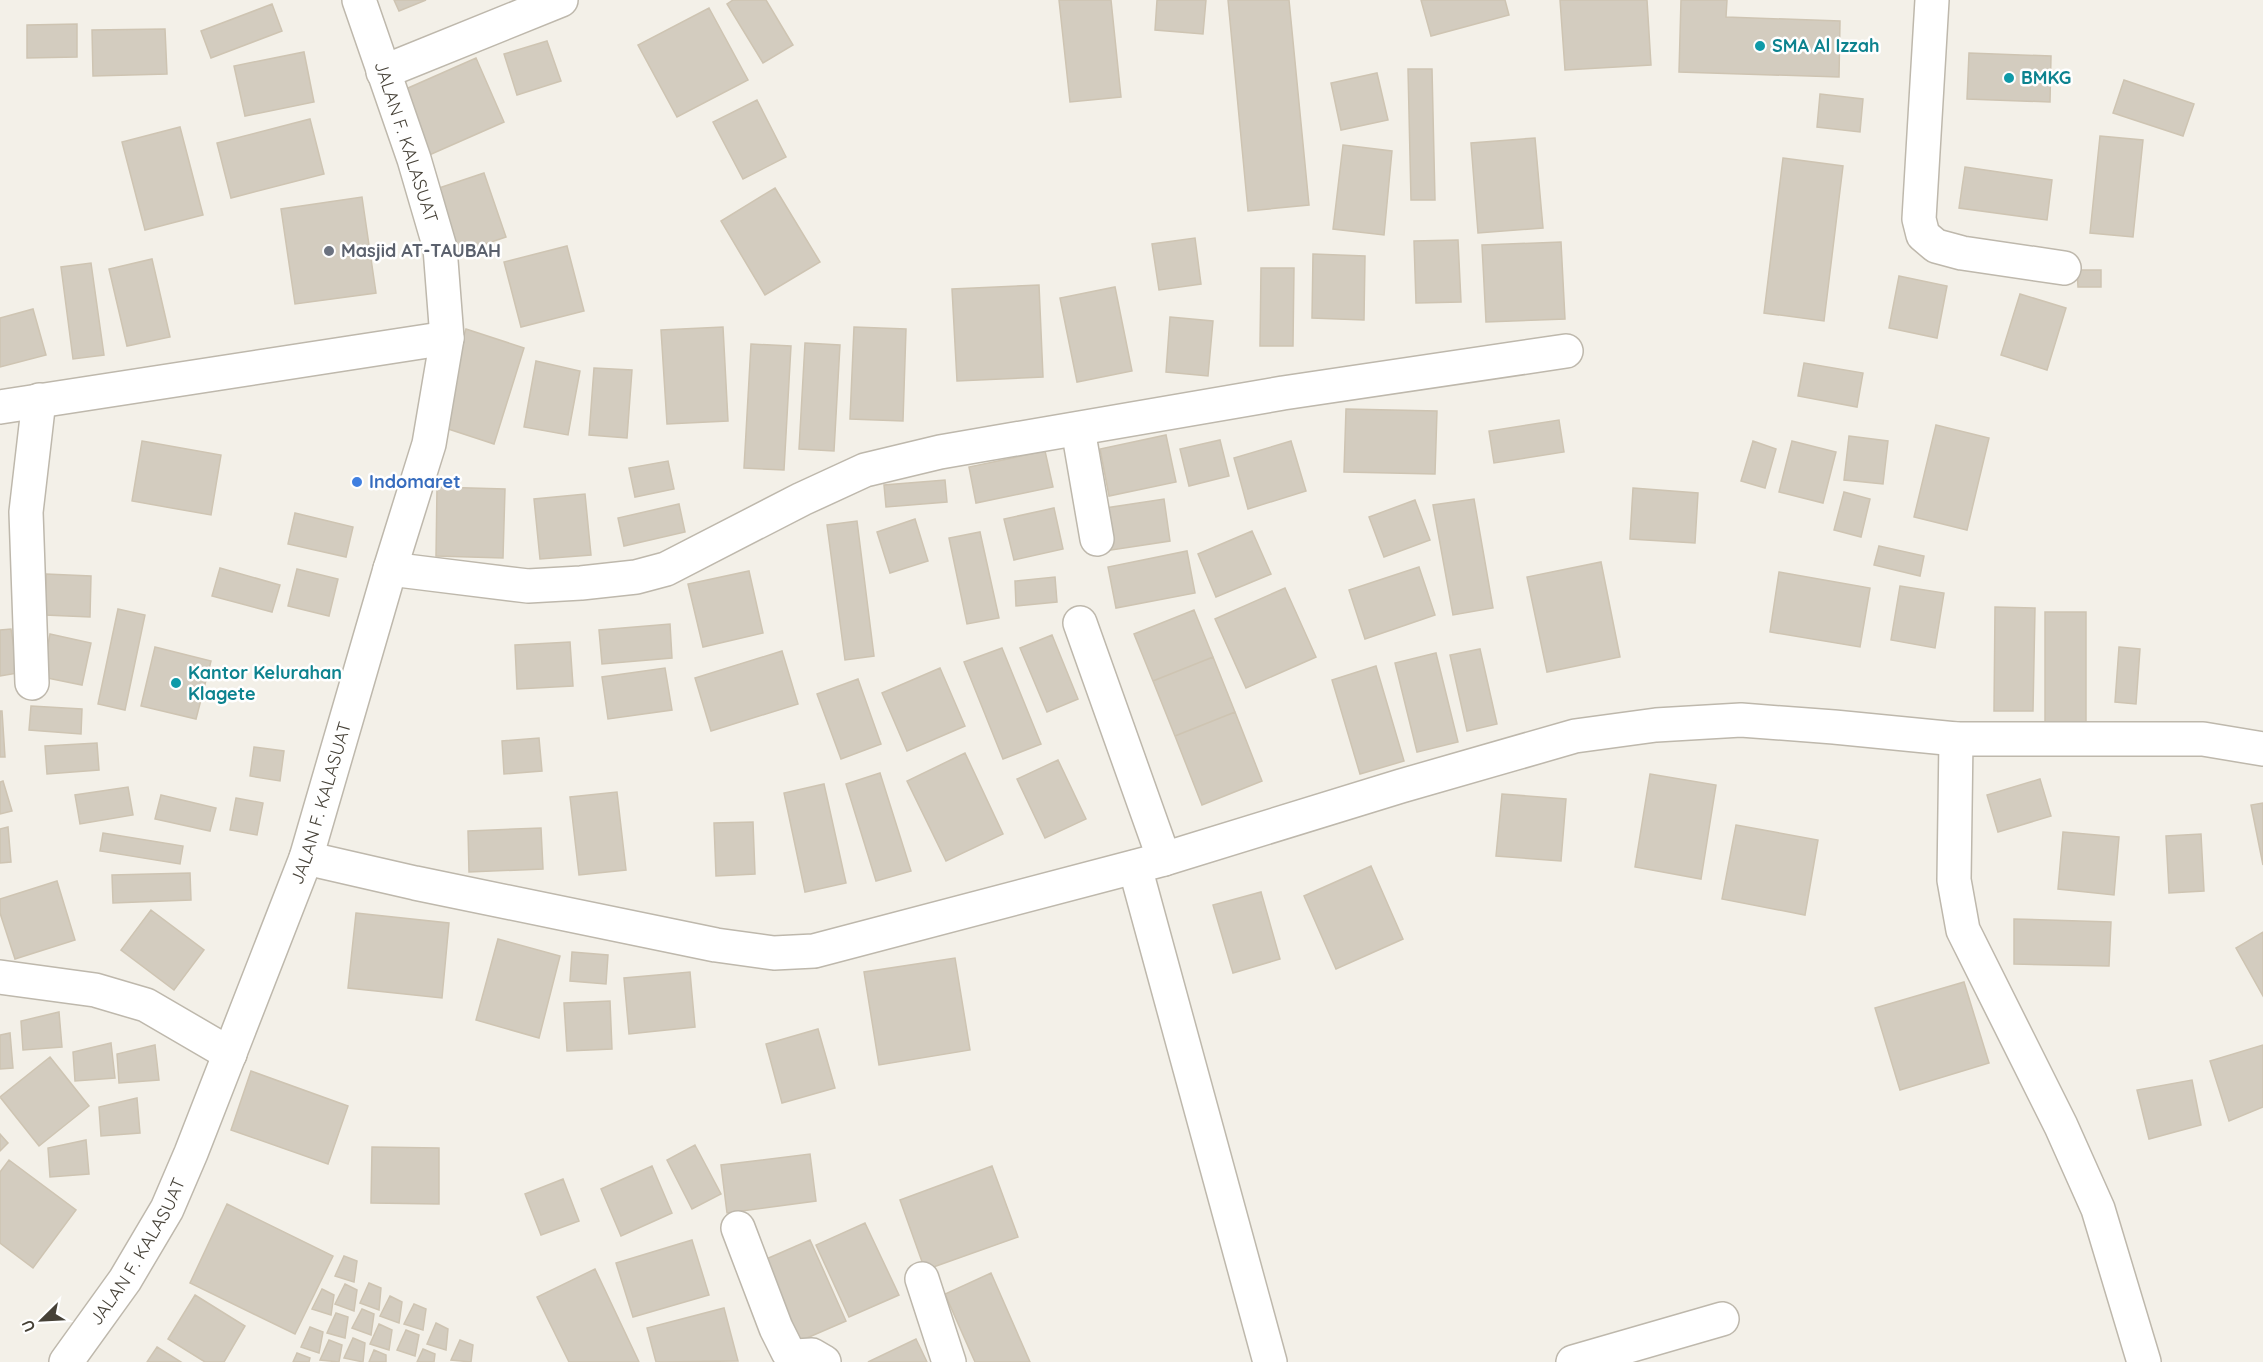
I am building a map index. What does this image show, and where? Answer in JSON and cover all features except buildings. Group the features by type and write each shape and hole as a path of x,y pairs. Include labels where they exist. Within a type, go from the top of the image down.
{"street":[{"name":"JALAN F. KALASUAT","path":"66,1362 125,1280 167,1209 230,1054 306,858 429,444 447,338 441,248 414,159 359,0"},
{"path":"383,72 561,0"},
{"path":"1932,0 1919,219 1923,235 1936,246 1962,253 2064,268"},
{"path":"0,407 447,338"},
{"path":"390,569 528,585 581,583 636,577 666,569 865,470 940,452 1283,393 1566,351"},
{"path":"32,683 26,512 39,400"},
{"path":"1078,429 1097,539"},
{"path":"1080,623 1150,863 1270,1362"},
{"path":"306,858 638,931 774,953 814,951 1150,863 1401,786 1575,736 1656,725 1741,720 1834,726 1956,739 2203,739 2263,749"},
{"path":"1956,739 1954,880 1963,930 2061,1126 2098,1209 2144,1362"},
{"path":"0,977 95,990 146,1005 230,1054"},
{"path":"738,1228 776,1328 788,1352 795,1356 812,1355 824,1362"},
{"path":"922,1279 949,1362"},
{"path":"1573,1362 1722,1319"}],"place":[{"name":"SMA Al Izzah","path":"1760,46"},
{"name":"BMKG","path":"2009,78"},
{"name":"Masjid AT-TAUBAH","path":"329,251"},
{"name":"Indomaret","path":"357,482"},
{"name":"Kantor Kelurahan Klagete","path":"176,683"}]}
